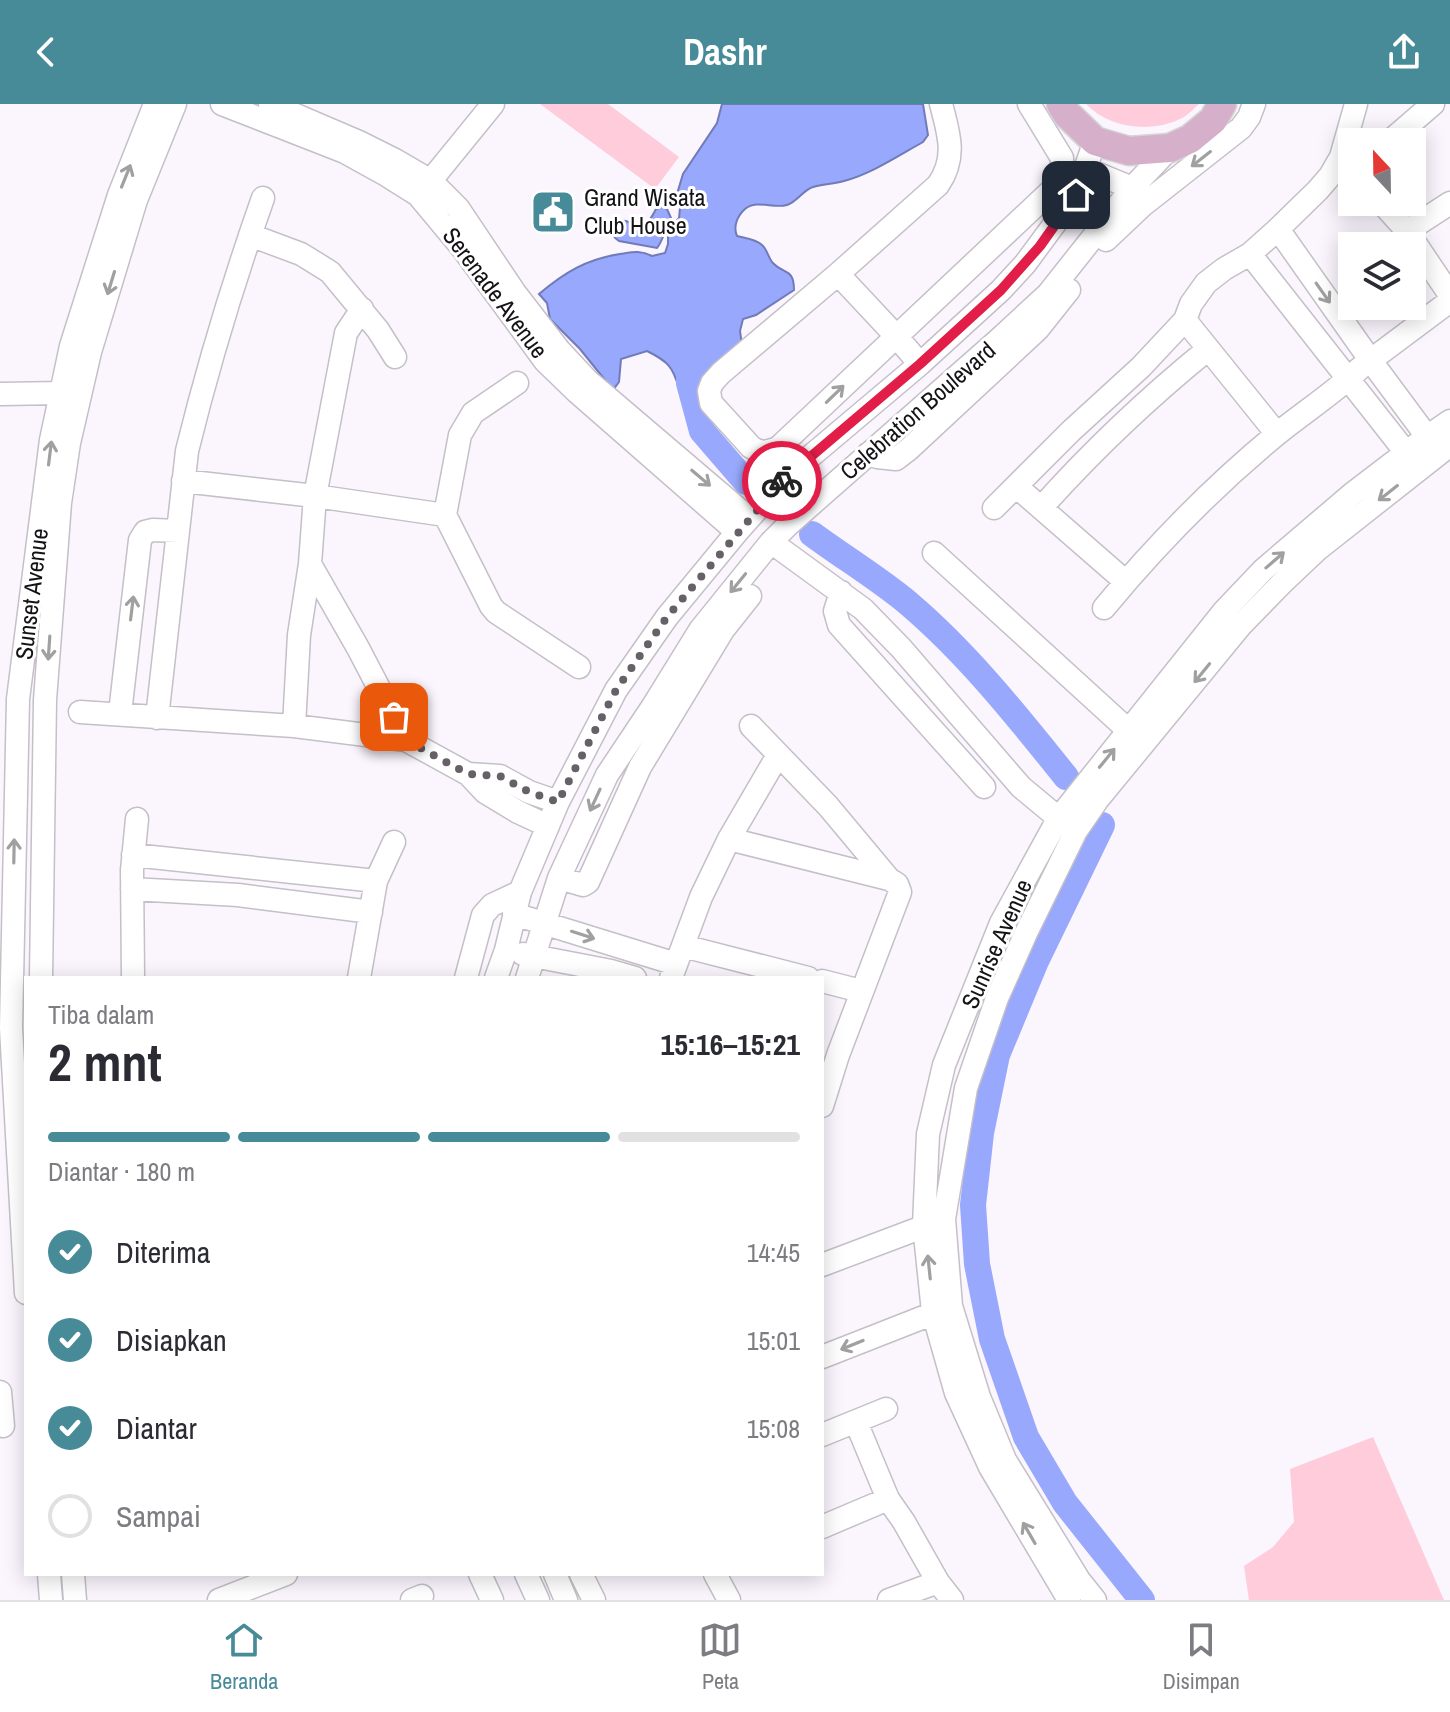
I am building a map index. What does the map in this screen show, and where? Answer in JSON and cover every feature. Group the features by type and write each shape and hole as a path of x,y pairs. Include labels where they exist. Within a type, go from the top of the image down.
{"main road":[{"path":"1061,104 1095,141 1129,151 1170,148 1190,139 1213,120 1222,104"}],"street":[{"name":"Sunset Avenue","path":"41,976 45,700 60,503 69,443 123,212 155,104"},
{"name":"Sunset Avenue","path":"24,1257 12,1028 18,699 51,440 71,346 123,212 175,104"},
{"name":"Serenade Avenue","path":"222,104 345,152 383,173 424,188"},
{"name":"Serenade Avenue","path":"270,104 371,148 424,188 463,249 545,361 588,402 743,525"},
{"path":"424,188 493,104"},
{"path":"941,104 951,159 938,185 712,383 709,391 711,403 751,447 764,453 778,448 1053,189 1062,176 1062,158 1029,104"},
{"path":"868,454 896,459 909,449 1038,329 1104,242 1126,220 1241,128 1254,104"},
{"path":"1352,128 1356,104"},
{"path":"1405,128 1433,104"},
{"name":"Celebration Boulevard","path":"497,976 517,903 558,802 616,690 667,617 786,477 920,364 1025,264 1076,195 1095,141"},
{"name":"Celebration Boulevard","path":"531,971 559,878 607,775 700,630 771,542 1048,294 1132,188 1170,148"},
{"path":"1086,169 1132,188"},
{"path":"994,508 1141,367 1185,320 1191,304 1206,283 1250,254 1338,170"},
{"path":"157,718 187,451 263,198"},
{"path":"1407,231 1450,203"},
{"path":"1394,216 1450,295"},
{"path":"1278,229 1371,361 1439,445"},
{"path":"250,235 301,254 330,272 362,309 395,357"},
{"path":"1250,254 1413,460"},
{"path":"838,274 920,364"},
{"path":"1104,608 1170,533 1277,434 1450,301"},
{"path":"294,726 299,635 310,564 315,496 346,333 362,309"},
{"path":"1185,320 1277,434"},
{"path":"1041,508 1087,458 1207,350"},
{"path":"517,383 473,413 460,435 445,515 496,612 579,667"},
{"path":"0,394 62,393"},
{"name":"Sunrise Avenue","path":"1095,1600 1066,1593 1005,1460 942,1309 934,1222 966,1088 997,998 1067,825 1098,799 1137,738 1241,625 1413,460 1439,445 1450,421"},
{"path":"778,448 786,477"},
{"path":"183,481 445,515"},
{"path":"1017,487 1126,582"},
{"path":"120,713 140,540 145,532 153,530 178,531"},
{"path":"771,542 863,609 892,638 1021,787 1067,825"},
{"path":"934,553 1137,738"},
{"path":"310,564 406,740"},
{"path":"841,592 835,611 839,625 984,787"},
{"path":"559,878 583,885 588,882 640,767 723,630 750,596"},
{"path":"80,712 294,726 406,740 468,774 485,792 518,812 548,826"},
{"path":"751,726 828,806 889,879"},
{"path":"677,963 701,897 729,839 778,755"},
{"path":"468,774 500,776 529,792 558,802"},
{"path":"133,976 132,889 137,819"},
{"path":"729,839 889,879 897,884 900,892 861,991 830,1052 824,1092"},
{"path":"359,976 376,881 394,842"},
{"path":"133,855 376,881"},
{"path":"132,889 238,895 371,912"},
{"path":"467,976 483,915 492,905 517,903 545,923 677,963 791,976"},
{"path":"506,950 531,971 611,971 628,976"},
{"path":"824,982 861,991"},
{"path":"824,1264 934,1222"},
{"path":"824,1356 942,1309"},
{"path":"0,1392 3,1426"},
{"path":"824,1434 886,1409"},
{"path":"856,1422 888,1499 945,1591 889,1600"},
{"path":"824,1526 888,1499"},
{"path":"49,1576 51,1600"},
{"path":"73,1576 75,1600"},
{"path":"219,1600 281,1576"},
{"path":"481,1576 492,1600"},
{"path":"527,1576 538,1600"},
{"path":"556,1576 566,1600"},
{"path":"582,1576 594,1600"},
{"path":"716,1576 729,1600"}],"shaded area":[{"path":"540,104 608,104 679,157 655,189"},
{"path":"1086,104 1199,104 1186,116 1159,126 1146,127 1119,124"},
{"path":"1373,1437 1444,1600 1249,1600 1244,1566 1273,1547 1294,1522 1290,1469"}],"water":[{"path":"722,104 923,104 928,135 923,142 864,174 813,187 787,205 760,204 745,209 736,222 737,236 762,245 772,262 790,274 794,290 756,315 743,319 740,331 742,345 703,381 689,383 679,389 668,365 647,351 621,359 619,382 613,390 580,349 550,319 547,303 539,294 567,273 597,259 633,252 652,256 665,253 668,231 679,218 677,194 683,174 717,123"},
{"path":"656,209 667,209 671,218 657,248 619,241 614,237 616,223 621,220 645,225"}],"waterway":[{"path":"690,348 689,383 702,431 746,482"},
{"path":"812,534 908,603 951,643 1066,777"},
{"path":"1102,825 1036,961 997,1055 981,1133 973,1205 977,1264 992,1339 1026,1437 1065,1503 1142,1600"}],"way so far":[{"path":"394,717 406,740 468,774 500,776 529,792 558,802 616,690 667,617 782,481"}],"place":[{"name":"Grand Wisata Club House","path":"553,212"}],"route":[{"path":"782,481 920,364 1001,290 1040,246 1076,195"}]}
